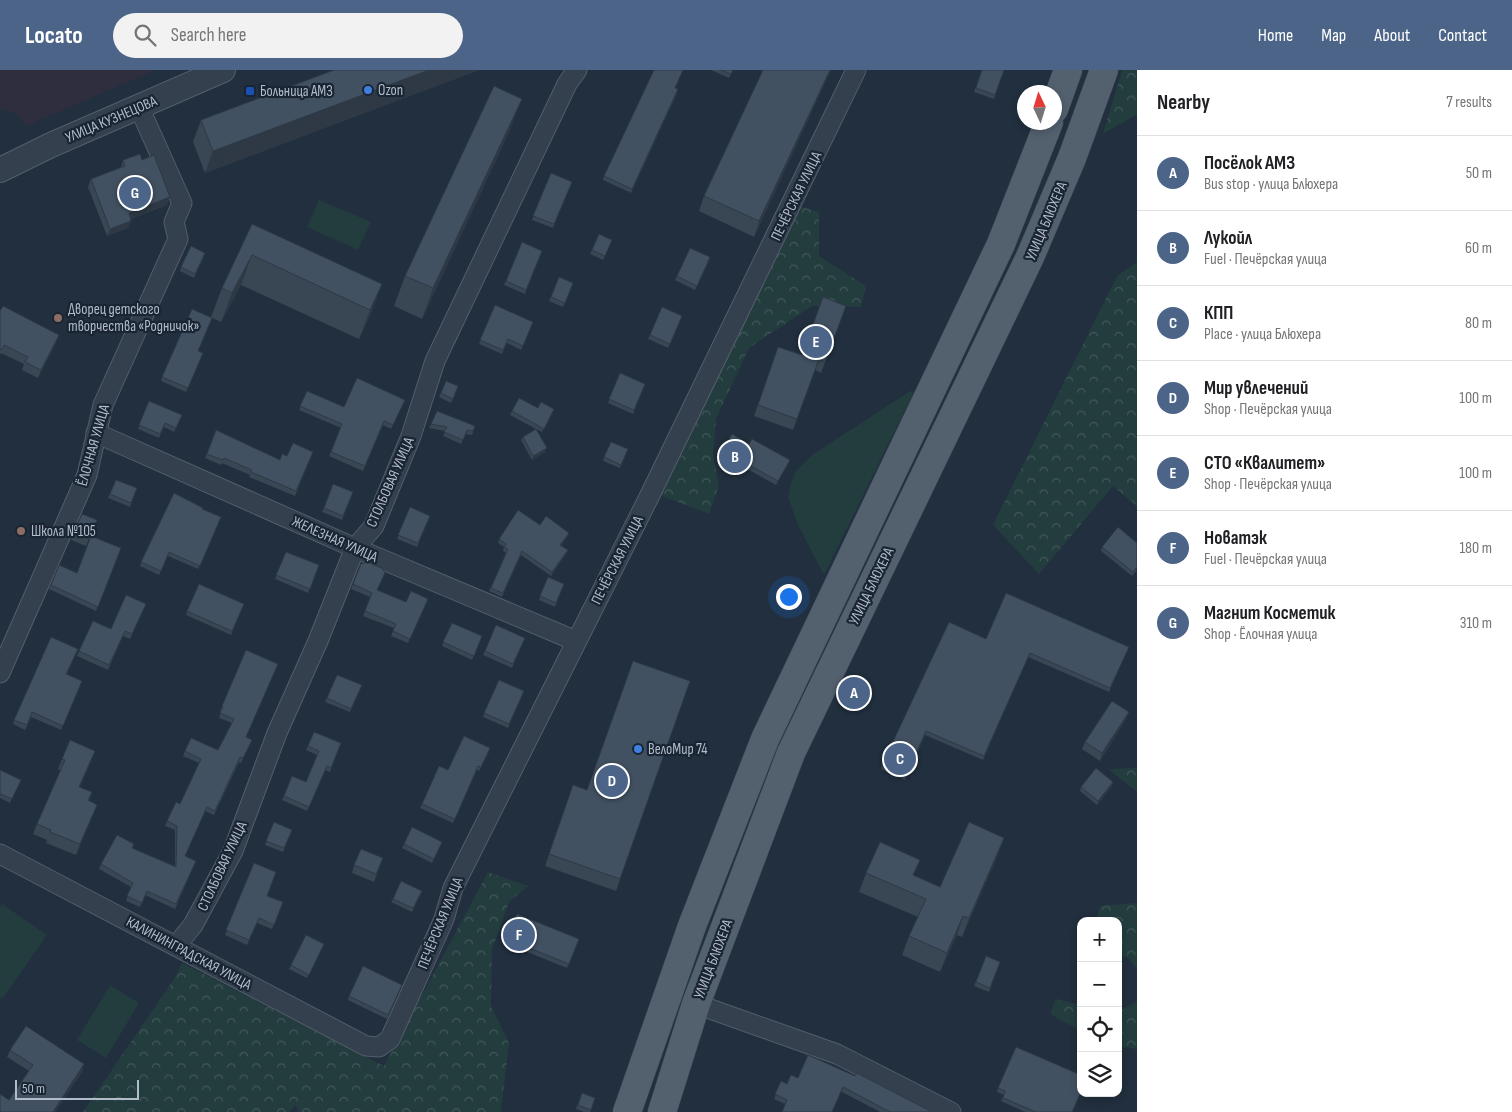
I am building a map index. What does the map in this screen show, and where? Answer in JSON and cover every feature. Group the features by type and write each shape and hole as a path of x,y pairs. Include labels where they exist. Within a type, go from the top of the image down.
{"main road":[{"name":"УЛИЦА БЛЮХЕРА","path":"662,1112 696,1004 792,753 1030,257 1072,158 1104,70"},
{"name":"УЛИЦА БЛЮХЕРА","path":"627,1112 692,926 765,740 1001,244 1046,130"}],"street":[{"name":"УЛИЦА КУЗНЕЦОВА","path":"0,170 51,145 223,70"},
{"name":"СТОЛБОВАЯ УЛИЦА","path":"176,946 193,925 232,852 277,733 318,641 354,548 374,526 411,436 435,361 567,84 577,70"},
{"name":"ПЕЧЁРСКАЯ УЛИЦА","path":"378,1047 390,1039 444,919 453,888 650,495 856,70"},
{"name":"ЁЛОЧНАЯ УЛИЦА","path":"0,672 87,475 103,405 178,239 174,222 182,203 139,107"},
{"name":"ЖЕЛЕЗНАЯ УЛИЦА","path":"96,433 354,548 576,641"},
{"name":"КАЛИНИНГРАДСКАЯ УЛИЦА","path":"0,854 366,1046 378,1047"},
{"path":"696,1004 837,1054 951,1112"}],"shaded area":[{"path":"0,70 156,70 26,126 17,114 0,109"}],"green space":[{"path":"1122,70 1137,70 1137,114 1103,134"},
{"path":"319,200 371,222 358,250 307,227"},
{"path":"798,206 819,212 819,256 866,286 861,307 812,306 749,348 716,419 713,456 719,485 709,514 659,495"},
{"path":"1137,262 1137,506 1113,486 1039,574 993,525 1117,276"},
{"path":"910,391 914,392 824,575 798,525 788,497 790,485 796,471 812,455"},
{"path":"1137,768 1137,792 1108,769"},
{"path":"488,872 528,886 509,902 492,950 491,1006 509,1043 501,1112 298,1112 296,1105 289,1112 83,1112 176,976 182,963 384,1066"},
{"path":"1137,903 1137,969 1128,958 1122,957 1122,917 1097,917 1100,906"},
{"path":"2,904 47,935 2,999 0,998 0,907"},
{"path":"110,985 139,1003 106,1058 77,1040"},
{"path":"1056,999 1077,1004 1077,1029 1050,1014"},
{"path":"1137,1002 1137,1049 1122,1047 1122,1009"}],"building":[{"path":"334,70 429,70 213,151 201,120"},
{"path":"654,70 683,70 675,88 678,89 632,189 604,176"},
{"path":"721,70 733,70 731,74"},
{"path":"763,70 830,70 759,221 704,196"},
{"path":"982,70 1004,70 995,95 976,88"},
{"path":"494,86 522,99 433,288 405,276"},
{"path":"140,154 142,160 154,155 170,197 129,213 131,221 110,229 91,179 125,166 123,160"},
{"path":"551,173 572,182 554,224 533,216"},
{"path":"252,224 382,284 370,310 252,255 232,293 222,288"},
{"path":"599,234 612,240 605,256 592,250"},
{"path":"522,242 542,251 526,290 506,281"},
{"path":"191,246 205,253 195,274 181,267"},
{"path":"690,248 710,257 697,286 677,276"},
{"path":"559,277 573,283 565,303 551,297"},
{"path":"823,297 846,306 825,362 819,359 797,419 758,405 778,347 802,355"},
{"path":"495,305 533,322 523,346 508,339 503,350 480,340"},
{"path":"3,306 59,335 41,370 25,362 28,357 4,345 0,349 0,311"},
{"path":"662,307 682,316 670,344 650,335"},
{"path":"192,309 212,318 198,351 203,353 188,388 162,377"},
{"path":"620,373 645,384 634,410 609,399"},
{"path":"357,378 405,400 393,425 384,421 365,466 331,452 342,424 300,406 307,391 344,407"},
{"path":"446,381 458,386 453,399 441,393"},
{"path":"519,398 538,408 541,402 554,409 544,429 512,411"},
{"path":"149,401 182,415 176,428 165,423 160,434 139,425"},
{"path":"437,411 475,426 473,431 467,430 463,440 444,432 447,427 431,424"},
{"path":"536,429 547,448 533,456 523,437"},
{"path":"216,430 280,460 282,454 287,456 293,443 313,452 296,491 224,458 223,460 207,454"},
{"path":"732,434 749,444 752,439 790,460 778,481 740,460 738,464 721,455"},
{"path":"611,442 628,449 621,465 604,457"},
{"path":"116,480 137,488 131,503 110,494"},
{"path":"333,484 353,492 343,516 324,508"},
{"path":"174,493 202,509 221,517 200,566 169,552 161,571 141,562"},
{"path":"410,507 430,516 418,543 398,535"},
{"path":"518,510 540,525 546,516 569,533 560,545 568,550 552,572 522,551 503,593 491,588 508,549 504,547 506,544 499,539"},
{"path":"82,514 97,520 89,539 74,532"},
{"path":"1118,527 1137,543 1137,567 1133,572 1102,547"},
{"path":"91,536 121,548 98,607 51,585 59,565 77,573"},
{"path":"286,552 319,565 310,589 276,575"},
{"path":"368,562 383,569 385,573 377,590 406,602 411,591 428,599 410,639 393,631 396,624 365,611 372,593 353,584 361,564"},
{"path":"548,577 564,584 556,603 540,596"},
{"path":"199,584 244,604 232,631 187,611"},
{"path":"1006,593 1129,647 1110,688 1030,653 984,756 926,731 906,776 882,765 949,622 986,639"},
{"path":"126,595 146,604 132,634 125,631 109,665 79,651 93,621 111,629"},
{"path":"452,623 482,636 474,656 443,642"},
{"path":"496,625 525,638 513,664 485,651"},
{"path":"51,637 78,649 66,674 82,681 63,726 32,712 27,725 14,720"},
{"path":"246,650 278,664 246,737 252,740 243,758 240,757 215,811 207,807 185,856 196,861 176,904 147,891 142,903 127,896 133,883 101,864 117,835 134,844 132,848 176,867 177,826 167,821 176,802 180,804 201,759 185,751 191,738 218,750 234,719 220,713"},
{"path":"633,661 690,681 620,879 549,854 573,785 587,790"},
{"path":"337,675 362,685 351,709 327,698"},
{"path":"499,680 524,691 509,724 484,713"},
{"path":"1112,701 1129,712 1102,753 1085,742"},
{"path":"314,732 341,743 331,768 327,766 309,807 284,796 292,776 306,782 319,751 308,746"},
{"path":"464,736 490,748 481,767 478,766 455,819 422,804 439,766 448,770"},
{"path":"70,740 95,751 79,787 92,792 88,800 97,805 80,844 50,832 51,830 37,824 65,760 62,759"},
{"path":"1096,768 1113,782 1098,801 1081,787"},
{"path":"0,770 21,780 12,799 1,794 0,796"},
{"path":"274,822 292,830 284,848 266,841"},
{"path":"969,822 1004,838 969,918 963,916 947,953 909,936 926,899 866,873 880,842 920,860 913,875 940,887"},
{"path":"412,827 442,842 434,859 404,844"},
{"path":"361,849 383,858 376,874 354,865"},
{"path":"254,863 276,872 267,896 283,902 274,925 259,918 249,940 226,930"},
{"path":"401,881 422,891 413,908 393,899"},
{"path":"517,914 579,939 569,964 507,939"},
{"path":"306,935 324,944 309,975 291,965"},
{"path":"986,956 1000,962 990,988 976,982"},
{"path":"363,966 402,985 388,1015 349,996"},
{"path":"26,1026 84,1064 53,1112 0,1112 0,1094 9,1100 33,1065 10,1050"},
{"path":"1016,1047 1077,1073 1077,1097 1079,1097 1072,1112 1036,1112 1003,1098 1005,1091 998,1088"},
{"path":"808,1055 855,1076 857,1073 932,1112 890,1112 843,1087 832,1112 782,1112 787,1100 775,1094 781,1081 787,1084 791,1075 798,1078"},
{"path":"582,1093 595,1098 591,1110 578,1105"}],"place":[{"name":"Ozon","path":"368,90"},
{"name":"Больница АМЗ","path":"250,91"},
{"name":"Магнит Косметик","path":"135,193"},
{"name":"Дворец детского творчества «Родничок»","path":"58,318"},
{"name":"СТО «Квалитет»","path":"816,342"},
{"name":"Лукойл","path":"735,457"},
{"name":"Школа №105","path":"21,531"},
{"name":"Посёлок АМЗ","path":"854,693"},
{"name":"ВелоМир 74","path":"638,749"},
{"name":"КПП","path":"900,759"},
{"name":"Мир увлечений","path":"612,781"},
{"name":"Новатэк","path":"519,935"}]}
